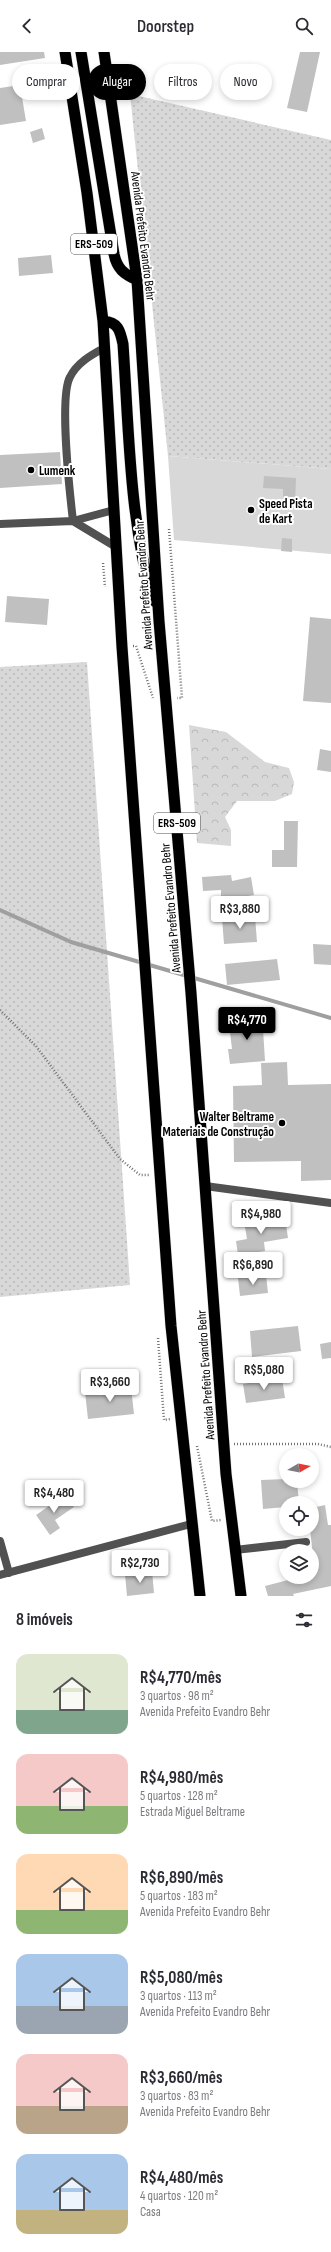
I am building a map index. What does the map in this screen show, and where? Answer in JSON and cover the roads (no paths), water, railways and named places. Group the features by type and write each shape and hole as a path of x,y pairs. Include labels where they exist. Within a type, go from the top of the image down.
{"highway":[{"name":"Avenida Prefeito Evandro Behr","path":"65,52 87,193 103,321 122,647 160,1175 180,1418 200,1596"},
{"path":"81,52 114,254 117,266 125,274 137,280"},
{"name":"Avenida Prefeito Evandro Behr","path":"104,52 137,280 159,621 191,993 224,1444 231,1519 241,1596"},
{"path":"103,321 112,322 120,329 123,344 135,518 146,575 159,621"}],"street":[{"path":"72,521 65,400 69,378 84,359 104,348"},
{"path":"0,524 72,521 114,510"},
{"path":"72,521 116,547"},
{"path":"205,1186 331,1203"},
{"path":"0,1575 191,1524"},
{"path":"0,1540 8,1573"},
{"path":"235,1550 306,1542"}],"waterway":[{"path":"0,910 71,942 331,1018"}],"place":[{"name":"Lumenk","path":"31,470"},
{"name":"Speed Pista de Kart","path":"251,510"},
{"name":"Walter Beltrame Materiais de Construção","path":"282,1123"}]}
